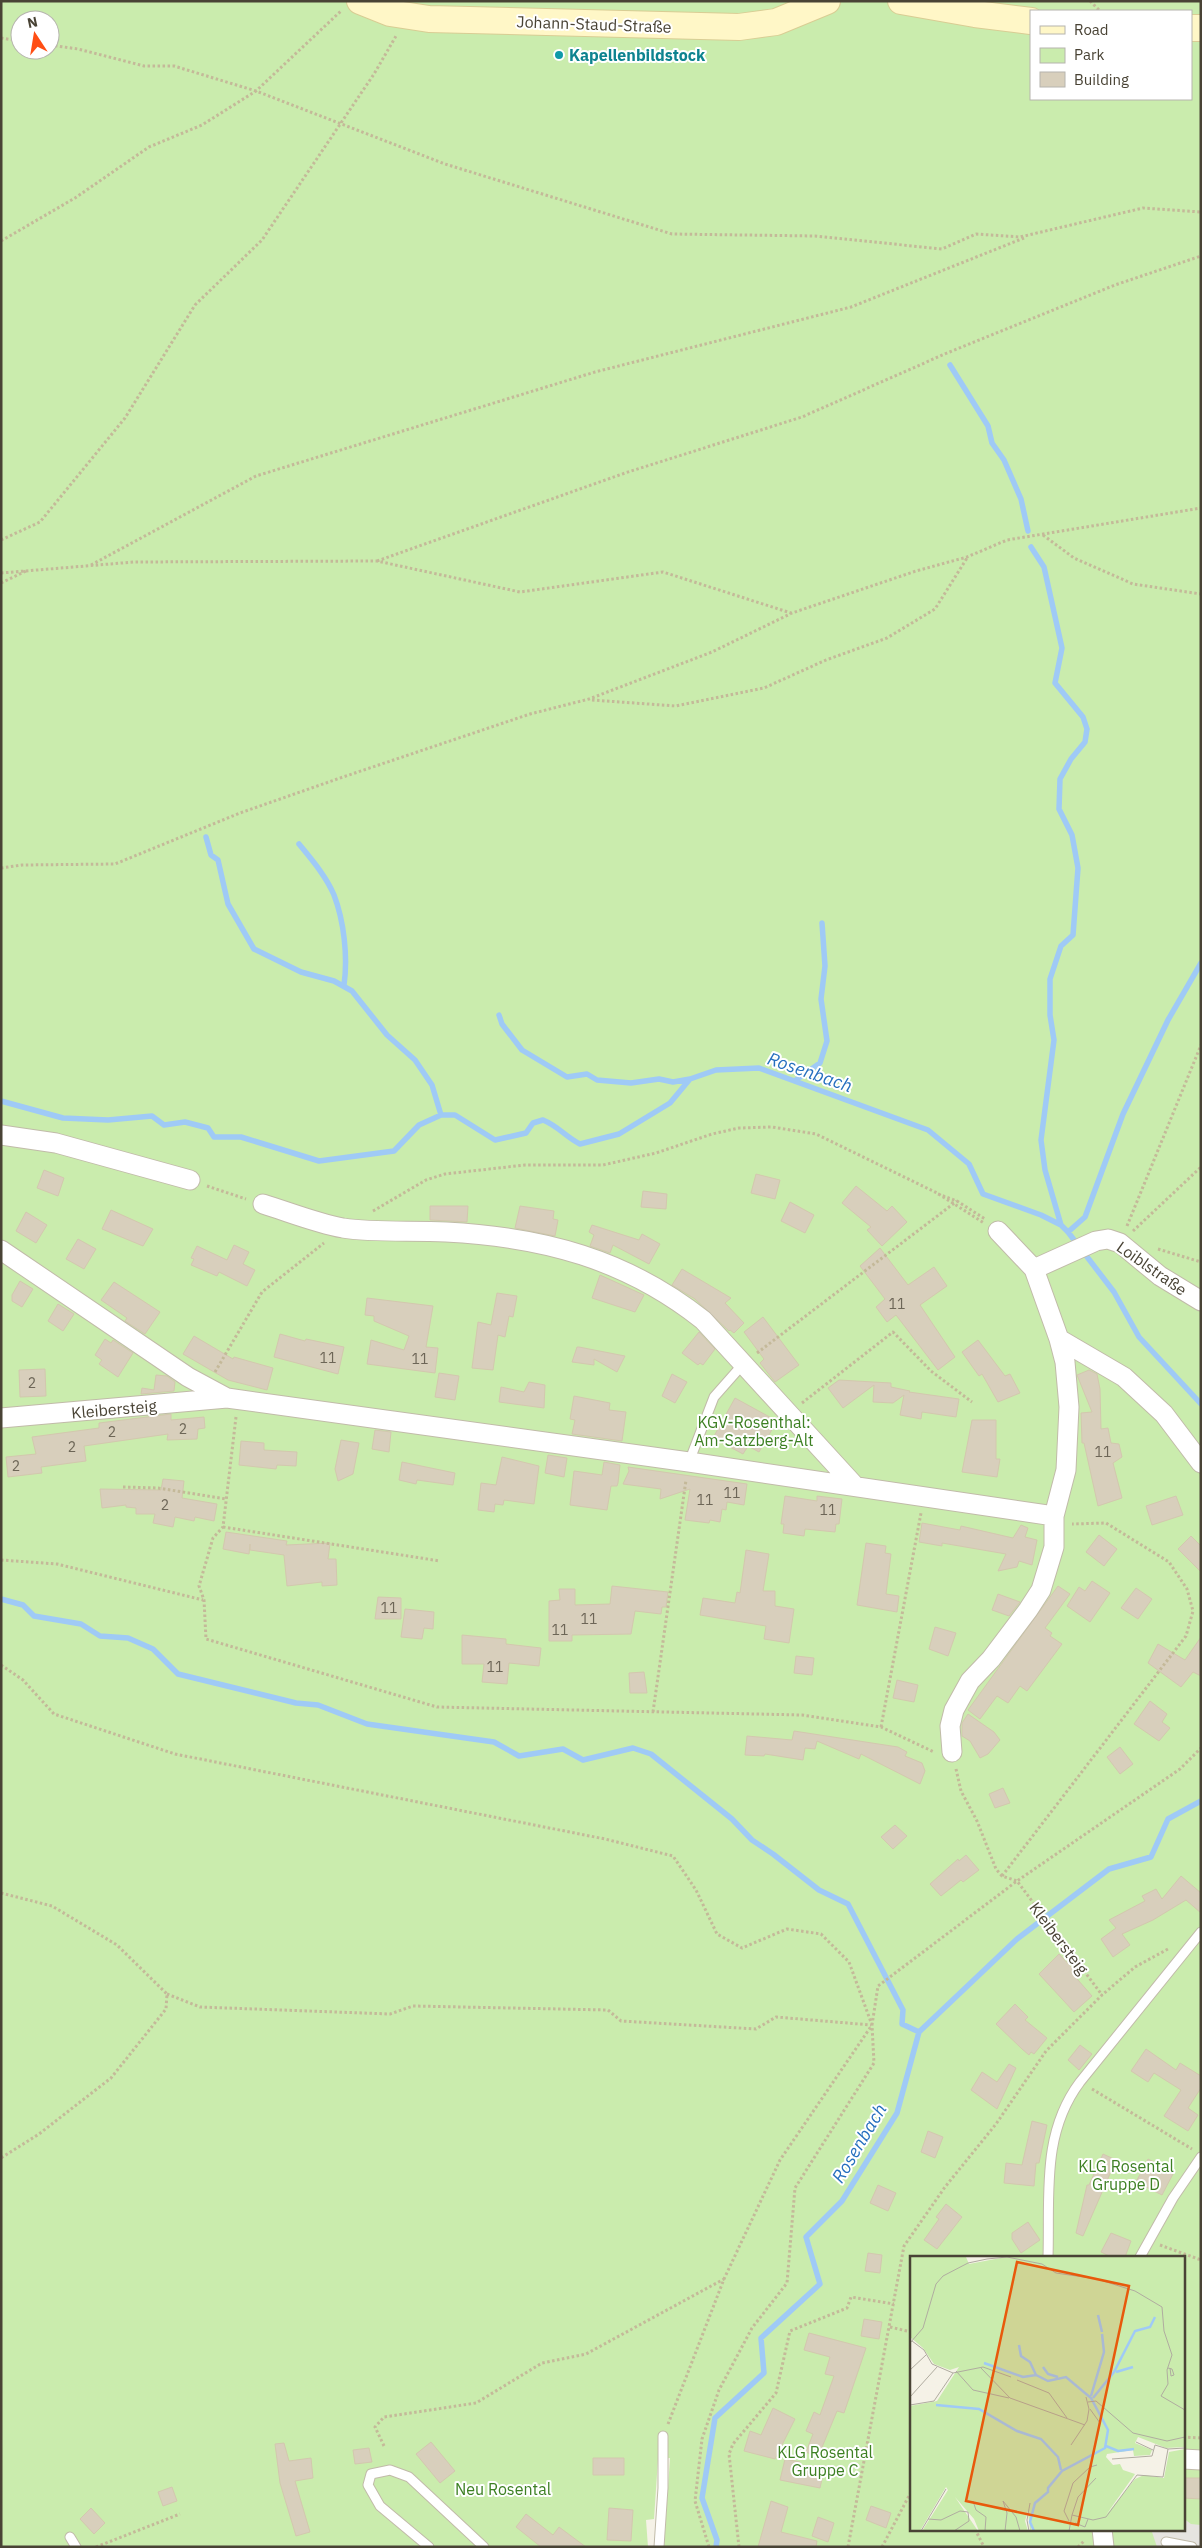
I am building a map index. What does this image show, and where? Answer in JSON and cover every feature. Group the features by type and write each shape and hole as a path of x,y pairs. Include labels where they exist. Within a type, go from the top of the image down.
{"street":[{"name":"Johann-Staud-Straße","path":"352,4 408,16 572,24 739,27 776,22 827,1"},
{"path":"901,1 1030,21"},
{"path":"1,1135 56,1142 190,1180"},
{"path":"263,1204 343,1228 448,1232 500,1237 570,1250 602,1260 679,1301 704,1320 855,1486"},
{"path":"952,1752 950,1726 954,1710 970,1681 997,1652 1040,1590 1054,1546 1054,1516 1066,1470 1069,1407 1065,1362 1040,1266 992,1226"},
{"path":"1040,1266 1111,1241"},
{"name":"Loiblstraße","path":"1111,1241 1160,1276 1201,1301"},
{"path":"1,1250 188,1377 233,1399 689,1462 1054,1516"},
{"path":"1060,1339 1124,1377 1164,1414 1201,1463"},
{"name":"Kleibersteig","path":"1,1418 233,1399"},
{"path":"1184,2459 1201,2460"}],"lane":[{"path":"689,1462 714,1397 744,1363"},
{"path":"1048,2256 1052,2141 1064,2108 1080,2082 1200,1932"},
{"path":"1140,2256 1148,2240 1201,2157"},
{"path":"659,2547 663,2488 663,2436"},
{"path":"429,2547 375,2500 368,2485 371,2474 390,2470 408,2478 484,2547"},
{"path":"70,2537 76,2547"},
{"path":"1166,2542 1192,2547"}],"path":[{"path":"1090,1 1099,10"},
{"path":"1,241 75,198 149,147 202,126 256,91 352,4"},
{"path":"1,540 40,522 125,418 195,305 262,240 340,124 408,16"},
{"path":"60,46 78,49 144,66 174,66 256,91 445,164 672,234 815,236 942,249 976,234 1020,237 1143,208 1201,212"},
{"path":"91,565 256,476 595,372 851,307 1036,233"},
{"path":"377,561 625,472 802,417 947,353 1088,296 1201,256"},
{"path":"1,868 22,865 115,864 240,813 343,777 530,714 589,699 712,652 792,613 916,570 967,557 1007,540 1201,508"},
{"path":"1044,535 1074,558 1133,584 1201,594"},
{"path":"589,699 676,706 764,688 826,660 887,638 935,609 967,557"},
{"path":"1,573 134,562 377,561 520,592 662,572 792,613"},
{"path":"1,583 28,570"},
{"path":"1111,1241 1201,1045"},
{"path":"343,1228 426,1180 445,1174 525,1165 603,1164 656,1153 712,1134 739,1128 772,1127 816,1134 956,1203 992,1226"},
{"path":"1111,1241 1201,1167"},
{"path":"190,1180 263,1204"},
{"path":"956,1203 992,1226"},
{"path":"744,1363 956,1203"},
{"path":"206,1387 262,1292 326,1242"},
{"path":"790,1413 893,1332 932,1371 972,1402"},
{"path":"233,1399 223,1527 213,1538 199,1586 204,1600 206,1640 437,1707 802,1715 881,1727 936,1753 952,1752 961,1791 977,1821 996,1869 1002,1876 1017,1881"},
{"path":"653,1712 689,1462"},
{"path":"123,1487 158,1488 226,1498"},
{"path":"881,1727 924,1498"},
{"path":"1002,1876 1186,1636 1193,1611 1187,1589 1169,1562 1106,1523 1065,1525 1054,1516"},
{"path":"223,1527 440,1560"},
{"path":"1,1560 58,1564 204,1600"},
{"path":"1,1666 23,1680 54,1714 176,1754 605,1839 673,1856 696,1890 717,1934 742,1948 787,1929 821,1934 850,1962 872,2025"},
{"path":"709,2547 696,2501 702,2439 719,2390 752,2328 786,2283 795,2188 874,2063 872,2025 878,1986 1017,1881 1180,1769 1201,1748"},
{"name":"Kleibersteig","path":"1017,1881 1102,1995"},
{"path":"1,1893 52,1906 117,1945 167,1994 200,2007 390,2014 413,2006 608,2010 621,2020 756,2029 776,2017 872,2025"},
{"path":"848,2547 904,2246 912,2232 944,2187 996,2124 1046,2051 1102,1995 1135,1967 1200,1932"},
{"path":"1,2158 38,2134 111,2078 166,2009 167,1994"},
{"path":"663,2436 724,2279 780,2160 872,2025"},
{"path":"1080,2082 1193,2150"},
{"path":"1148,2240 1201,2260"},
{"path":"384,2446 375,2427 384,2417 476,2403 542,2363 586,2354 724,2279"},
{"path":"739,2547 729,2454 732,2444 776,2393 790,2331 847,2308 851,2296 894,2304"},
{"path":"890,2327 910,2332"},
{"path":"1184,2437 1201,2438"},
{"path":"882,2547 910,2494"},
{"path":"96,2547 180,2514"},
{"path":"975,2530 984,2547"}],"green space":[{"path":"1,1 1201,1 1201,2547 664,2547 670,2458 658,2459 654,2519 646,2520 648,2547 1,2547"}],"shaded area":[{"path":"1184,2519 1191,2524 1201,2525 1201,2547 1157,2547 1151,2530 1184,2530"}],"building":[{"path":"44,1170 64,1178 58,1196 37,1188"},
{"path":"756,1174 780,1180 775,1199 751,1193"},
{"path":"856,1186 887,1211 892,1206 907,1222 882,1246 867,1230 871,1227 842,1203"},
{"path":"643,1191 667,1194 666,1209 641,1207"},
{"path":"790,1202 814,1215 805,1233 781,1221"},
{"path":"430,1206 468,1206 467,1222 430,1220"},
{"path":"520,1206 554,1211 553,1219 558,1220 555,1236 515,1228"},
{"path":"111,1210 153,1229 143,1246 102,1229"},
{"path":"26,1212 47,1225 36,1243 16,1231"},
{"path":"592,1225 639,1240 642,1234 660,1244 649,1264 613,1245 610,1253 590,1246 594,1235 589,1232"},
{"path":"78,1239 96,1249 84,1269 66,1259"},
{"path":"234,1245 249,1252 243,1264 255,1270 247,1286 219,1272 217,1276 191,1265 194,1259 191,1258 197,1246 227,1260"},
{"path":"880,1248 908,1285 934,1267 947,1286 920,1305 955,1357 938,1370 896,1315 887,1322 876,1307 885,1299 860,1266"},
{"path":"682,1269 731,1298 725,1303 744,1323 734,1333 729,1331 695,1299 672,1285"},
{"path":"600,1275 644,1295 635,1312 592,1298"},
{"path":"20,1281 33,1289 22,1307 12,1301 12,1295"},
{"path":"114,1282 160,1312 145,1334 125,1321 127,1318 101,1300"},
{"path":"497,1293 517,1296 513,1317 509,1316 505,1337 498,1335 493,1370 472,1368 478,1322 491,1325"},
{"path":"367,1298 433,1306 426,1347 438,1348 435,1373 367,1364 371,1340 404,1350 409,1336 374,1321 374,1316 365,1315"},
{"path":"58,1304 74,1314 63,1331 48,1321"},
{"path":"763,1317 799,1365 775,1382 760,1363 764,1359 744,1332"},
{"path":"699,1332 715,1349 703,1365 700,1363 698,1365 682,1353"},
{"path":"280,1334 305,1341 306,1339 344,1347 338,1374 274,1357"},
{"path":"194,1336 233,1359 234,1357 273,1368 267,1390 228,1380 183,1354"},
{"path":"105,1339 111,1343 113,1340 133,1353 118,1377 99,1364 102,1360 95,1355"},
{"path":"978,1340 1005,1376 1010,1374 1020,1393 998,1402 982,1374 979,1376 962,1352"},
{"path":"577,1347 625,1356 617,1372 594,1359 594,1365 572,1362"},
{"path":"45,1369 46,1396 20,1397 19,1370"},
{"path":"1089,1370 1097,1374 1100,1389 1101,1429 1108,1428 1111,1443 1119,1444 1122,1457 1113,1463 1122,1498 1098,1506 1084,1443 1082,1443 1081,1413 1092,1412 1077,1375"},
{"path":"439,1373 459,1376 455,1400 435,1397"},
{"path":"672,1374 687,1382 675,1403 662,1396"},
{"path":"156,1375 167,1376 175,1382 174,1391 141,1394 142,1388 154,1390"},
{"path":"839,1380 891,1383 891,1387 909,1392 959,1399 956,1417 922,1412 921,1419 900,1415 904,1395 893,1403 873,1402 874,1385 843,1408 828,1388"},
{"path":"529,1382 545,1385 544,1408 499,1402 501,1387 524,1392"},
{"path":"574,1396 610,1403 609,1410 626,1412 622,1441 572,1434 575,1420 570,1419"},
{"path":"735,1398 777,1421 759,1452 748,1446 743,1454 713,1438"},
{"path":"171,1414 171,1420 204,1417 205,1428 198,1429 197,1439 167,1440 168,1434 84,1446 86,1461 41,1467 42,1473 8,1477 6,1457 36,1454 32,1437 99,1428 99,1423"},
{"path":"972,1420 996,1420 996,1459 1000,1459 997,1477 962,1472"},
{"path":"375,1430 391,1432 389,1452 372,1449"},
{"path":"341,1440 359,1443 353,1474 338,1481 335,1469"},
{"path":"241,1441 264,1443 264,1450 297,1452 296,1466 277,1465 276,1469 239,1465"},
{"path":"548,1455 567,1458 564,1477 545,1473"},
{"path":"502,1457 539,1466 534,1504 504,1500 503,1505 495,1504 494,1512 478,1510 481,1483 496,1485"},
{"path":"402,1462 455,1473 453,1485 417,1480 416,1484 399,1480"},
{"path":"604,1462 620,1465 618,1483 617,1486 611,1486 607,1510 570,1505 574,1471 602,1475"},
{"path":"628,1467 747,1484 744,1505 727,1502 726,1510 722,1509 720,1522 710,1520 709,1523 685,1520 690,1489 660,1499 661,1489 623,1484 629,1471"},
{"path":"163,1479 184,1481 182,1498 217,1504 214,1521 195,1517 194,1521 175,1517 173,1527 153,1523 155,1514 136,1514 136,1508 126,1507 126,1505 102,1508 100,1489 161,1490"},
{"path":"785,1496 817,1501 817,1496 842,1499 839,1524 836,1524 835,1532 805,1529 804,1536 783,1533 784,1524 781,1524"},
{"path":"1176,1496 1183,1515 1152,1525 1146,1506"},
{"path":"922,1523 960,1530 961,1526 1013,1538 1021,1525 1028,1528 1025,1537 1037,1540 1032,1565 1019,1561 1017,1567 998,1571 1006,1554 942,1543 942,1546 919,1542"},
{"path":"226,1532 287,1541 286,1545 330,1543 328,1559 336,1559 337,1585 322,1586 322,1582 287,1586 284,1555 250,1550 250,1544 249,1554 223,1549"},
{"path":"1099,1535 1117,1549 1104,1566 1086,1552"},
{"path":"1191,1536 1201,1546 1201,1572 1178,1549"},
{"path":"866,1543 886,1546 885,1553 891,1554 886,1594 899,1596 897,1612 857,1605"},
{"path":"746,1550 769,1554 763,1591 775,1591 775,1606 794,1609 789,1643 764,1639 766,1626 700,1615 703,1598 735,1603 737,1592 740,1593"},
{"path":"1092,1581 1110,1593 1090,1622 1067,1606 1079,1587 1085,1591"},
{"path":"612,1586 668,1592 666,1607 662,1607 661,1614 635,1611 631,1634 572,1635 572,1641 549,1641 549,1601 560,1600 559,1589 575,1589 575,1605 610,1604"},
{"path":"1058,1586 1070,1594 1045,1628 1052,1633 1050,1636 1062,1644 1027,1691 1020,1686 1008,1703 997,1696 980,1719 968,1710"},
{"path":"1136,1588 1152,1599 1138,1619 1121,1608"},
{"path":"998,1594 1020,1602 1009,1616 992,1610"},
{"path":"378,1597 401,1598 401,1619 375,1619"},
{"path":"405,1609 434,1612 433,1629 424,1628 422,1639 401,1637"},
{"path":"935,1627 956,1633 948,1656 929,1649"},
{"path":"462,1635 506,1639 506,1644 541,1648 539,1666 509,1663 507,1684 482,1682 484,1664 462,1664"},
{"path":"1201,1637 1201,1676 1193,1672 1181,1687 1148,1663 1158,1644 1185,1660"},
{"path":"796,1656 814,1658 812,1675 794,1673"},
{"path":"644,1672 647,1693 630,1693 629,1673"},
{"path":"897,1680 918,1685 914,1702 893,1698"},
{"path":"1150,1701 1167,1714 1162,1722 1170,1728 1159,1741 1134,1724"},
{"path":"968,1714 994,1732 1000,1740 988,1754 980,1758 970,1741 962,1736 962,1723"},
{"path":"794,1731 898,1747 907,1752 905,1756 922,1763 925,1771 920,1784 861,1754 859,1759 817,1741 815,1749 805,1748 803,1760 765,1754 764,1756 745,1755 747,1736 792,1740"},
{"path":"1120,1747 1133,1764 1120,1774 1107,1757"},
{"path":"1003,1788 1010,1803 995,1808 989,1794"},
{"path":"895,1825 907,1836 893,1849 881,1837"},
{"path":"966,1855 979,1870 963,1882 961,1880 941,1896 930,1884 958,1859 959,1861"},
{"path":"1181,1876 1201,1893 1201,1913 1186,1900 1153,1920 1122,1934 1130,1945 1113,1957 1101,1939 1116,1928 1109,1920 1145,1901 1142,1896 1156,1889 1162,1899"},
{"path":"1059,1954 1074,1970 1071,1972 1092,1996 1074,2012 1039,1974"},
{"path":"1015,2004 1028,2017 1025,2020 1047,2038 1034,2054 1031,2052 1029,2055 996,2024"},
{"path":"1080,2045 1092,2054 1079,2070 1068,2060"},
{"path":"1146,2049 1176,2070 1180,2063 1201,2076 1201,2088 1188,2108 1198,2115 1188,2131 1164,2116 1181,2090 1154,2073 1148,2082 1131,2071"},
{"path":"1009,2064 1016,2068 997,2109 971,2090 982,2072 997,2082"},
{"path":"1032,2121 1047,2125 1039,2163 1036,2163 1034,2186 1004,2183 1006,2163 1022,2165"},
{"path":"928,2131 943,2137 935,2158 921,2152"},
{"path":"1103,2154 1116,2160 1083,2236 1076,2233 1087,2185 1089,2185"},
{"path":"1148,2159 1174,2172 1162,2195 1136,2182"},
{"path":"878,2185 896,2193 888,2211 870,2203"},
{"path":"946,2204 962,2217 937,2249 924,2240 939,2219 936,2217"},
{"path":"1028,2222 1040,2240 1021,2253 1012,2239 1012,2233"},
{"path":"1111,2233 1131,2241 1125,2256 1109,2256 1101,2252"},
{"path":"868,2253 882,2255 880,2273 865,2271"},
{"path":"864,2319 882,2322 879,2339 861,2336"},
{"path":"809,2333 866,2348 844,2413 837,2411 818,2457 806,2452 813,2434 806,2431 814,2412 820,2415 834,2376 825,2374 830,2357 804,2350"},
{"path":"773,2408 795,2419 775,2459 744,2451 750,2431 761,2435"},
{"path":"431,2442 455,2471 440,2483 416,2454"},
{"path":"284,2443 289,2461 311,2458 313,2478 295,2481 310,2532 296,2536 280,2483 275,2444"},
{"path":"369,2448 372,2462 355,2464 353,2450"},
{"path":"593,2458 624,2458 624,2475 593,2475"},
{"path":"785,2459 800,2462 799,2465 824,2470 820,2488 780,2480"},
{"path":"1184,2478 1201,2478 1201,2499 1184,2498"},
{"path":"172,2487 177,2501 163,2506 158,2492"},
{"path":"771,2501 788,2507 781,2532 817,2541 816,2547 758,2547"},
{"path":"871,2506 891,2513 886,2528 866,2520"},
{"path":"91,2508 105,2523 94,2534 80,2519"},
{"path":"609,2508 633,2510 631,2541 607,2540"},
{"path":"526,2514 553,2535 559,2527 586,2547 541,2547 516,2527"},
{"path":"818,2517 834,2523 828,2542 812,2536"}],"waterway":[{"path":"950,365 988,426 992,443 1004,460 1021,499 1028,531"},
{"path":"1031,547 1044,567 1062,648 1055,683 1083,717 1087,729 1085,742 1071,759 1060,779 1059,809 1072,835 1078,868 1073,935 1061,946 1050,979 1050,1015 1054,1040 1041,1140 1045,1170 1061,1225"},
{"path":"206,837 211,855 218,860 228,904 254,949 301,972 334,981 352,991 387,1035 415,1060 432,1085 441,1115"},
{"path":"299,844 327,881 334,895 343,928 345,951 344,985"},
{"path":"796,1080 820,1063 827,1041 821,999 825,966 822,923"},
{"name":"Rosenbach","path":"1068,1232 1085,1217 1123,1114 1168,1020 1201,963"},
{"path":"499,1015 502,1024 522,1050 567,1077 587,1074 597,1080 631,1083 659,1079 673,1082 690,1079"},
{"name":"Rosenbach","path":"1,1101 63,1118 108,1120 152,1116 164,1125 185,1122 208,1128 214,1137 241,1137 319,1161 394,1151 419,1125 441,1115 455,1115 495,1140 526,1133 533,1123 543,1120 580,1144 619,1134 670,1103 690,1079 716,1070 759,1068 928,1130 969,1164 983,1194 1041,1215 1061,1225 1114,1292 1139,1337 1201,1404"},
{"path":"1,1599 23,1605 34,1616 81,1624 100,1636 128,1638 153,1649 178,1674 296,1703 318,1705 367,1724 494,1742 519,1756 563,1749 583,1760 633,1748 651,1754 732,1819 752,1840 819,1890 848,1904 903,2010 902,2024 919,2032"},
{"name":"Rosenbach","path":"716,2547 717,2540 702,2498 715,2418 764,2373 761,2338 820,2284 806,2237 842,2201 897,2113 919,2032 1017,1939 1109,1869 1151,1857 1168,1819 1201,1801"}],"place":[{"name":"Kapellenbildstock","path":"559,55"}],"park label":[{"name":"KGV-Rosenthal: Am-Satzberg-Alt","path":"754,1431"},
{"name":"KLG Rosental Gruppe D","path":"1126,2175"},
{"name":"KLG Rosental Gruppe C","path":"825,2461"},
{"name":"Neu Rosental","path":"503,2489"}]}
